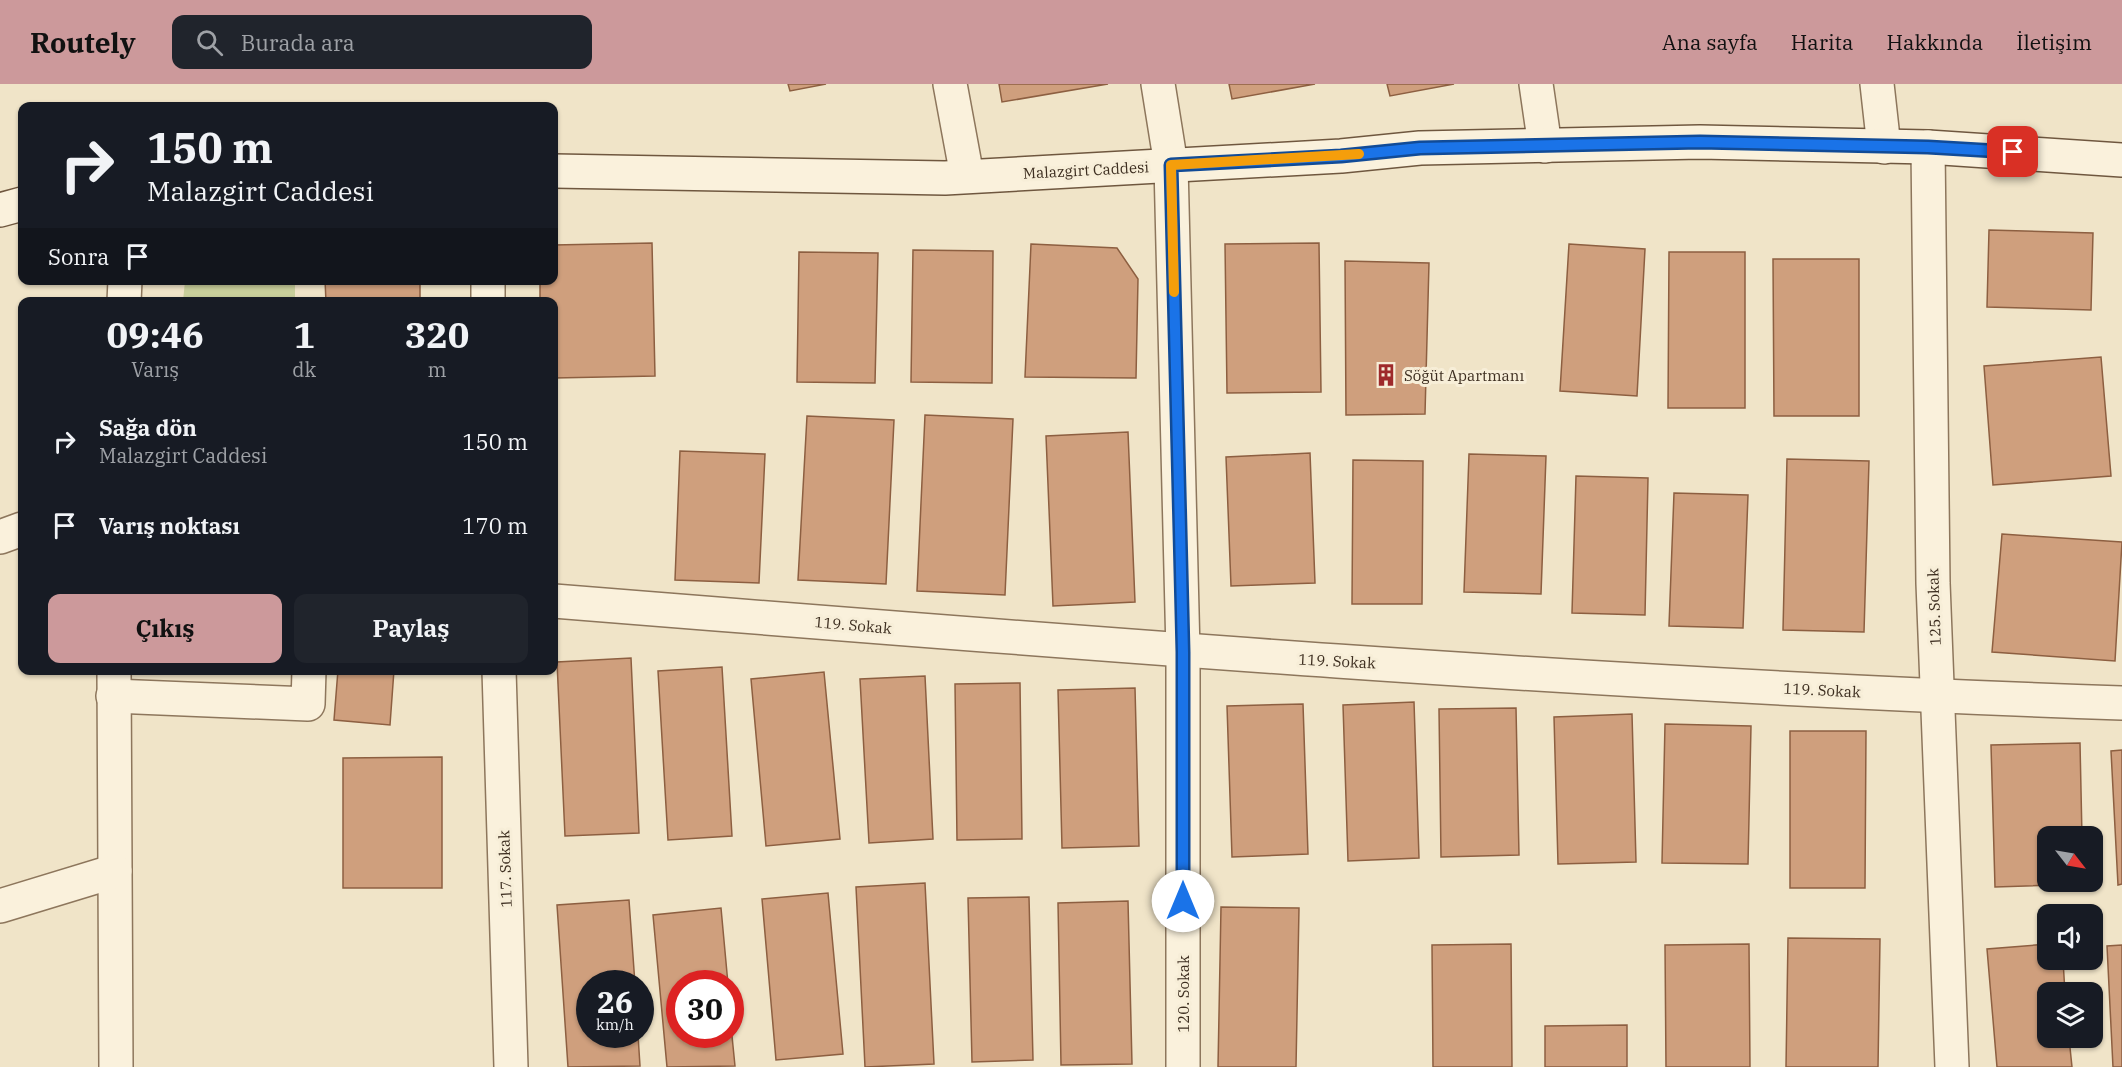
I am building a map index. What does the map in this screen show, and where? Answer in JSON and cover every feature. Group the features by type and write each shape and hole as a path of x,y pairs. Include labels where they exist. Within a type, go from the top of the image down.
{"street":[{"path":"950,84 967,176"},
{"name":"120. Sokak","path":"1158,84 1171,165 1183,652 1183,1067"},
{"path":"1536,84 1545,146"},
{"path":"1877,84 1884,147"},
{"name":"Malazgirt Caddesi","path":"558,171 945,178 1341,156 1420,148 1700,142 1928,147 2122,160"},
{"name":"125. Sokak","path":"1928,147 1933,583 1952,1067"},
{"path":"0,210 18,205"},
{"path":"0,537 18,530"},
{"name":"119. Sokak","path":"558,601 1183,652 1938,697 2122,703"},
{"path":"116,1067 114,683 308,704 309,675"},
{"name":"117. Sokak","path":"499,675 511,1067"},
{"path":"0,906 115,871"}],"green space":[{"path":"185,285 295,285 295,297 183,297"}],"building":[{"path":"788,84 826,84 790,91"},
{"path":"999,84 1108,84 1002,102"},
{"path":"1229,84 1315,84 1232,99"},
{"path":"1387,84 1454,84 1390,96"},
{"path":"1989,230 2093,233 2091,310 1987,307"},
{"path":"652,243 655,376 558,378 558,297 540,297 540,285 558,285 558,245"},
{"path":"1319,243 1321,392 1227,393 1225,244"},
{"path":"1031,244 1117,248 1138,279 1136,378 1025,377"},
{"path":"1569,244 1645,249 1637,396 1560,391"},
{"path":"913,250 993,251 992,383 911,382"},
{"path":"799,252 878,253 875,383 797,382"},
{"path":"1669,252 1745,252 1745,408 1668,408"},
{"path":"1773,259 1859,259 1859,416 1774,416"},
{"name":"Söğüt Apartmanı","path":"1345,261 1429,263 1425,414 1346,415"},
{"path":"325,285 420,285 420,297 326,297"},
{"path":"2101,357 2111,476 1993,485 1984,366"},
{"path":"925,415 1013,419 1005,595 917,591"},
{"path":"807,416 894,420 886,584 798,580"},
{"path":"1128,432 1135,602 1053,606 1046,436"},
{"path":"680,451 765,454 759,583 675,580"},
{"path":"1310,453 1315,583 1231,586 1226,457"},
{"path":"1469,454 1546,456 1541,594 1464,592"},
{"path":"1787,459 1869,461 1864,632 1783,630"},
{"path":"1353,460 1423,461 1422,604 1352,604"},
{"path":"1576,476 1648,478 1645,615 1572,613"},
{"path":"1674,493 1748,495 1743,628 1669,626"},
{"path":"2002,534 2122,542 2115,661 1992,652"},
{"path":"631,658 639,833 565,836 558,662"},
{"path":"722,667 732,836 668,840 658,671"},
{"path":"824,672 840,839 766,846 751,679"},
{"path":"338,675 394,675 390,725 334,720"},
{"path":"925,676 933,839 869,843 860,679"},
{"path":"1020,683 1022,839 957,840 955,684"},
{"path":"1135,688 1139,846 1062,848 1058,690"},
{"path":"1414,702 1419,858 1348,861 1343,705"},
{"path":"1303,704 1308,854 1232,857 1227,706"},
{"path":"1516,708 1519,855 1441,857 1439,709"},
{"path":"1632,714 1636,862 1558,864 1554,717"},
{"path":"1665,724 1751,726 1748,864 1662,863"},
{"path":"1790,731 1866,731 1865,888 1790,888"},
{"path":"2080,743 2082,826 2037,826 2037,886 1995,887 1991,745"},
{"path":"2122,750 2122,884 2118,885 2111,751"},
{"path":"442,757 442,888 343,888 343,758"},
{"path":"925,883 934,1064 865,1067 856,887"},
{"path":"828,893 843,1054 776,1060 762,899"},
{"path":"1029,897 1033,1060 972,1062 968,898"},
{"path":"629,900 634,970 576,970 576,1048 639,1048 640,1066 568,1067 557,905"},
{"path":"1128,901 1132,1064 1061,1065 1058,903"},
{"path":"1221,907 1299,908 1296,1067 1218,1067"},
{"path":"721,908 727,970 666,970 666,1048 733,1048 735,1066 667,1067 653,915"},
{"path":"1788,938 1880,939 1878,1067 1786,1067"},
{"path":"1511,944 1512,1067 1433,1067 1432,945"},
{"path":"1749,944 1750,1067 1666,1067 1665,945"},
{"path":"2037,945 2037,970 2064,970 2064,982 2037,982 2037,1048 2070,1048 2072,1067 1997,1067 1987,949"},
{"path":"2122,945 2122,1067 2113,1067 2107,946"},
{"path":"1627,1025 1627,1067 1545,1067 1545,1026"}],"slow traffic":[{"path":"1174,292 1171,165 1359,154"}],"place":[{"name":"Söğüt Apartmanı","path":"1386,375"}],"route":[{"path":"1183,901 1183,652 1171,165 1341,156 1420,148 1700,142 1928,147 2013,152"}]}
